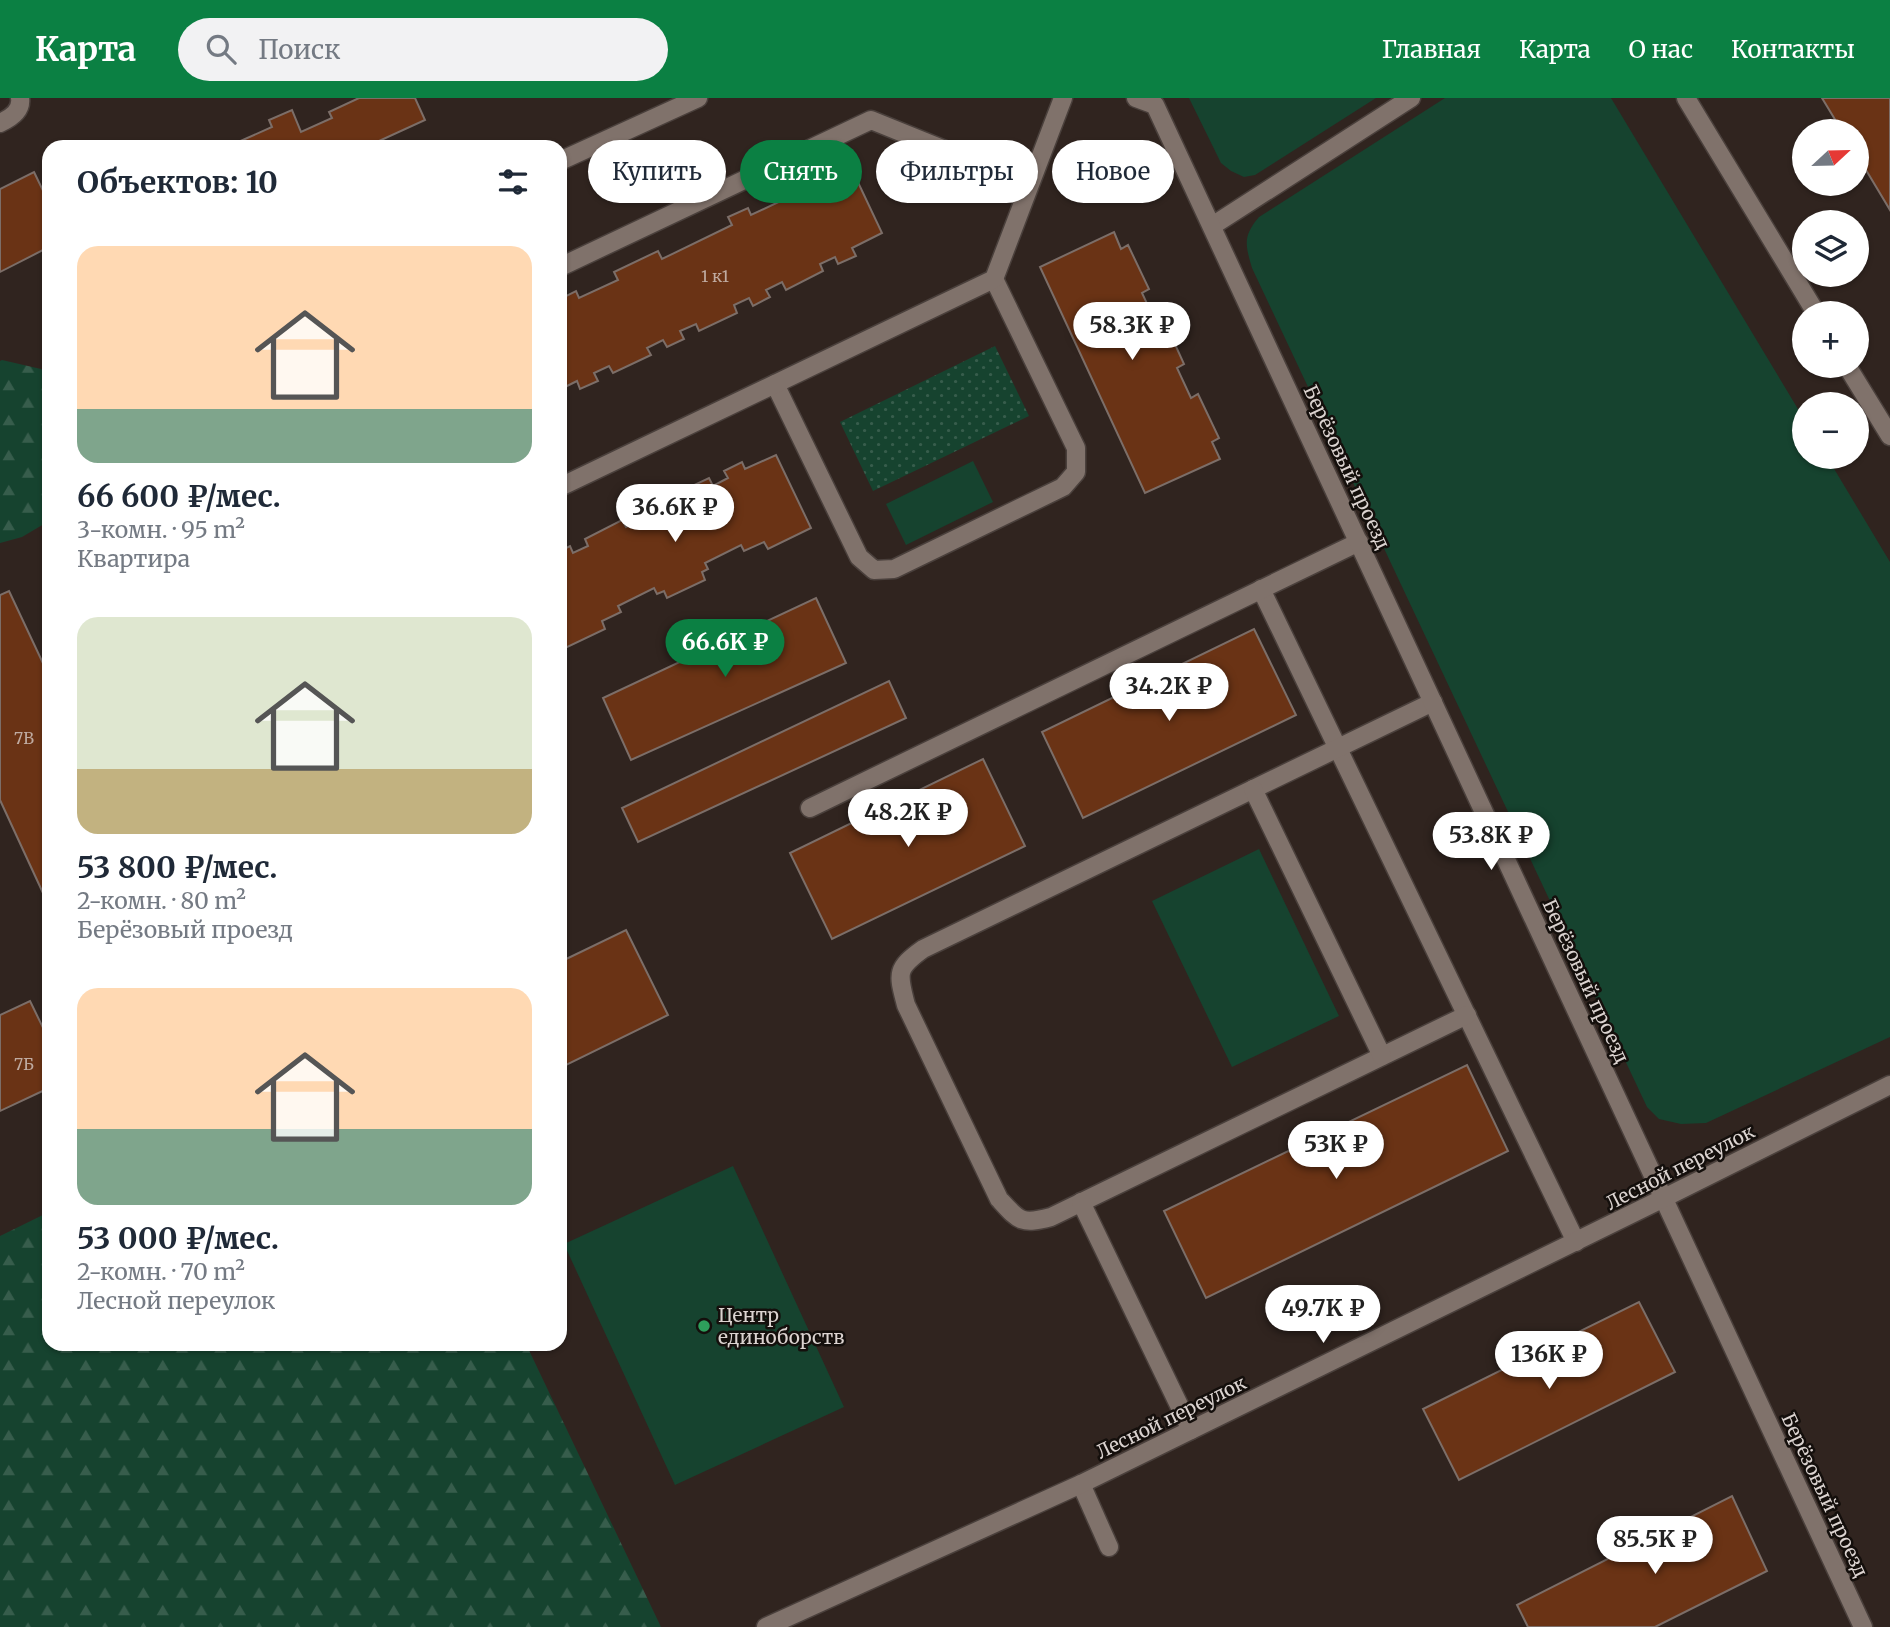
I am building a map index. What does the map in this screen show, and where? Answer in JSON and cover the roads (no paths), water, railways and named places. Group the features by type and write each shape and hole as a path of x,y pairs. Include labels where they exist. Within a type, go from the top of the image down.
{"street":[{"path":"0,123 16,112 20,98"},
{"path":"567,158 698,98"},
{"path":"1038,161 1063,98"},
{"name":"Берёзовый проезд","path":"1136,98 1155,102 1863,1627"},
{"path":"1212,226 1411,98"},
{"path":"1686,98 1809,301"},
{"path":"567,264 871,120 920,140"},
{"path":"567,484 995,279 1022,203"},
{"path":"775,384 859,557 874,570 894,569 1063,486 1076,472 1076,449 995,279"},
{"path":"1854,378 1890,436"},
{"path":"810,808 1359,542"},
{"path":"1261,589 1576,1242"},
{"path":"1433,702 923,949 905,962 899,978 906,1006 999,1199 1016,1217 1030,1223 1051,1217 1467,1015"},
{"path":"1253,789 1382,1056"},
{"name":"Лесной переулок","path":"766,1627 1080,1484 1890,1085"},
{"path":"1081,1202 1191,1430"},
{"path":"1080,1484 1109,1547"}],"place":[{"name":"Центр единоборств","path":"704,1326"}]}
